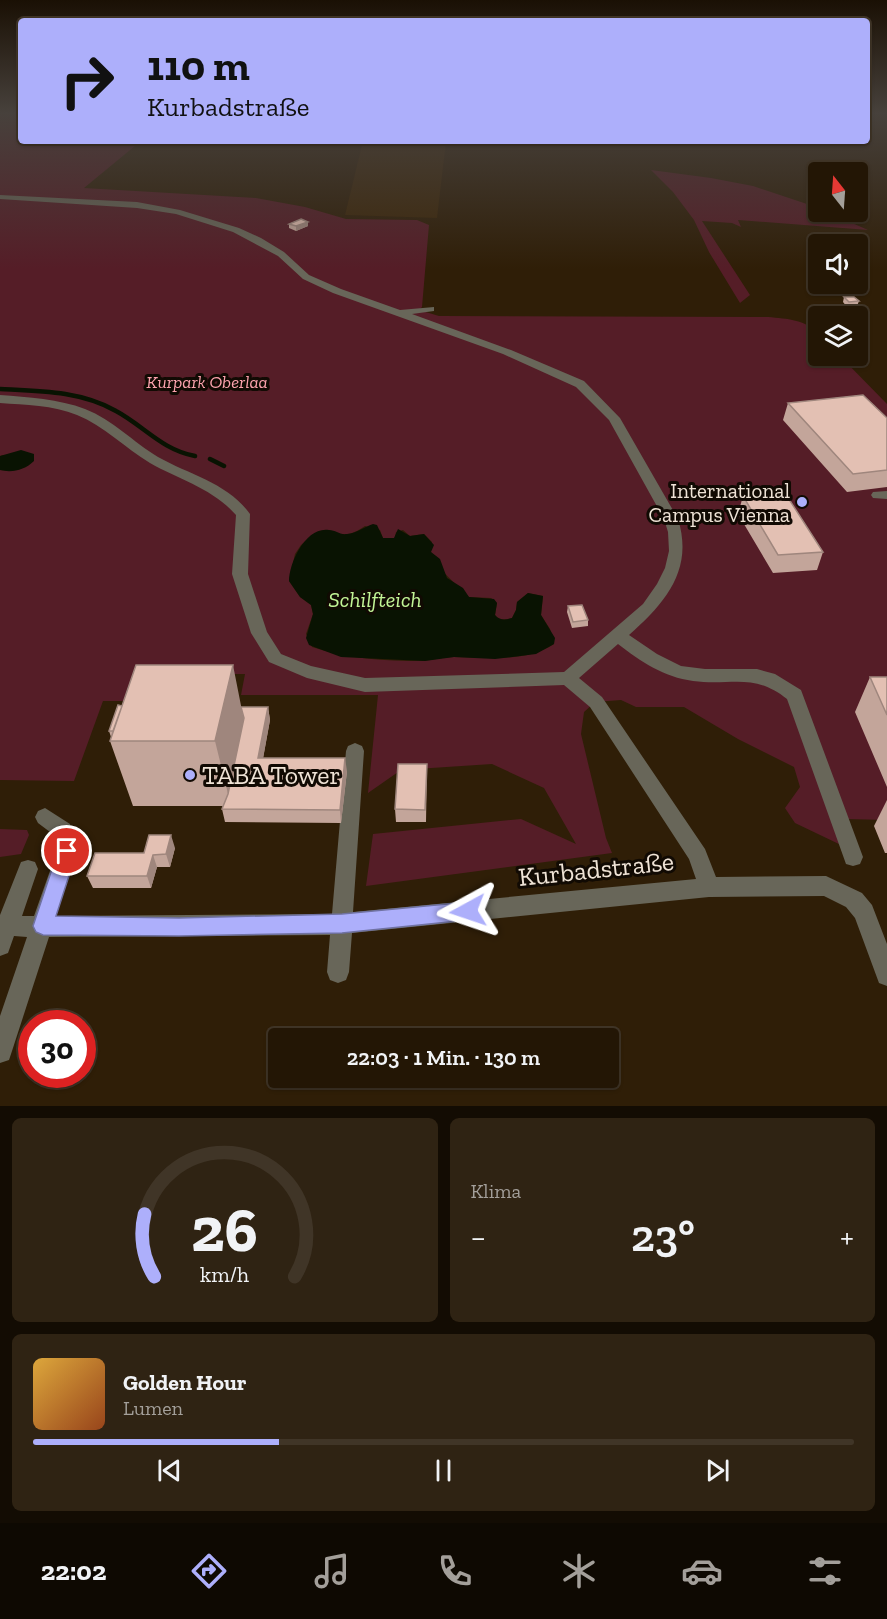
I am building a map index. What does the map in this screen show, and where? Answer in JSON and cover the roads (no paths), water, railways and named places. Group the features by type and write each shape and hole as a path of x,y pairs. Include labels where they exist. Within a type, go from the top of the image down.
{"street":[{"path":"0,197 137,205 177,212 226,227 258,240 281,254 306,277 397,314 507,352 580,384 614,418 671,519 675,532 676,551 673,568 649,608 568,678 429,685 365,685 307,672 275,658 260,633 240,574 243,514 230,499 153,459 88,414 38,402 0,399"},
{"path":"397,314 430,309"},
{"path":"618,634 648,659 690,674 768,677 784,685 795,695 853,857"},
{"path":"568,678 596,702 698,855 709,887"},
{"path":"338,972 355,751"},
{"path":"0,1051 67,851 63,830 45,817"},
{"name":"Kurbadstraße","path":"4,935 28,869"},
{"name":"Kurbadstraße","path":"4,935 43,926 179,927 342,924 709,887 826,886 854,900 864,912 887,975"}],"water":[{"path":"21,450 34,454 34,461 18,470 0,470 0,456"},
{"name":"Schilfteich","path":"373,524 377,525 383,538 394,538 398,529 410,536 424,534 434,545 431,552 440,559 447,578 463,588 469,597 494,599 497,603 495,615 499,618 505,620 512,618 517,602 528,593 543,596 541,615 555,638 554,644 536,654 495,659 454,657 425,661 341,657 309,645 306,638 313,614 311,605 300,597 289,581 292,565 300,547 313,534 321,530 347,534"}],"waterway":[{"path":"0,389 60,393 89,399 116,411 173,449 195,456"},
{"path":"210,459 224,466"}],"place":[{"name":"International Campus Vienna","path":"802,502"},
{"name":"TABA Tower","path":"190,775"}],"park label":[{"name":"Kurpark Oberlaa","path":"207,382"}]}
